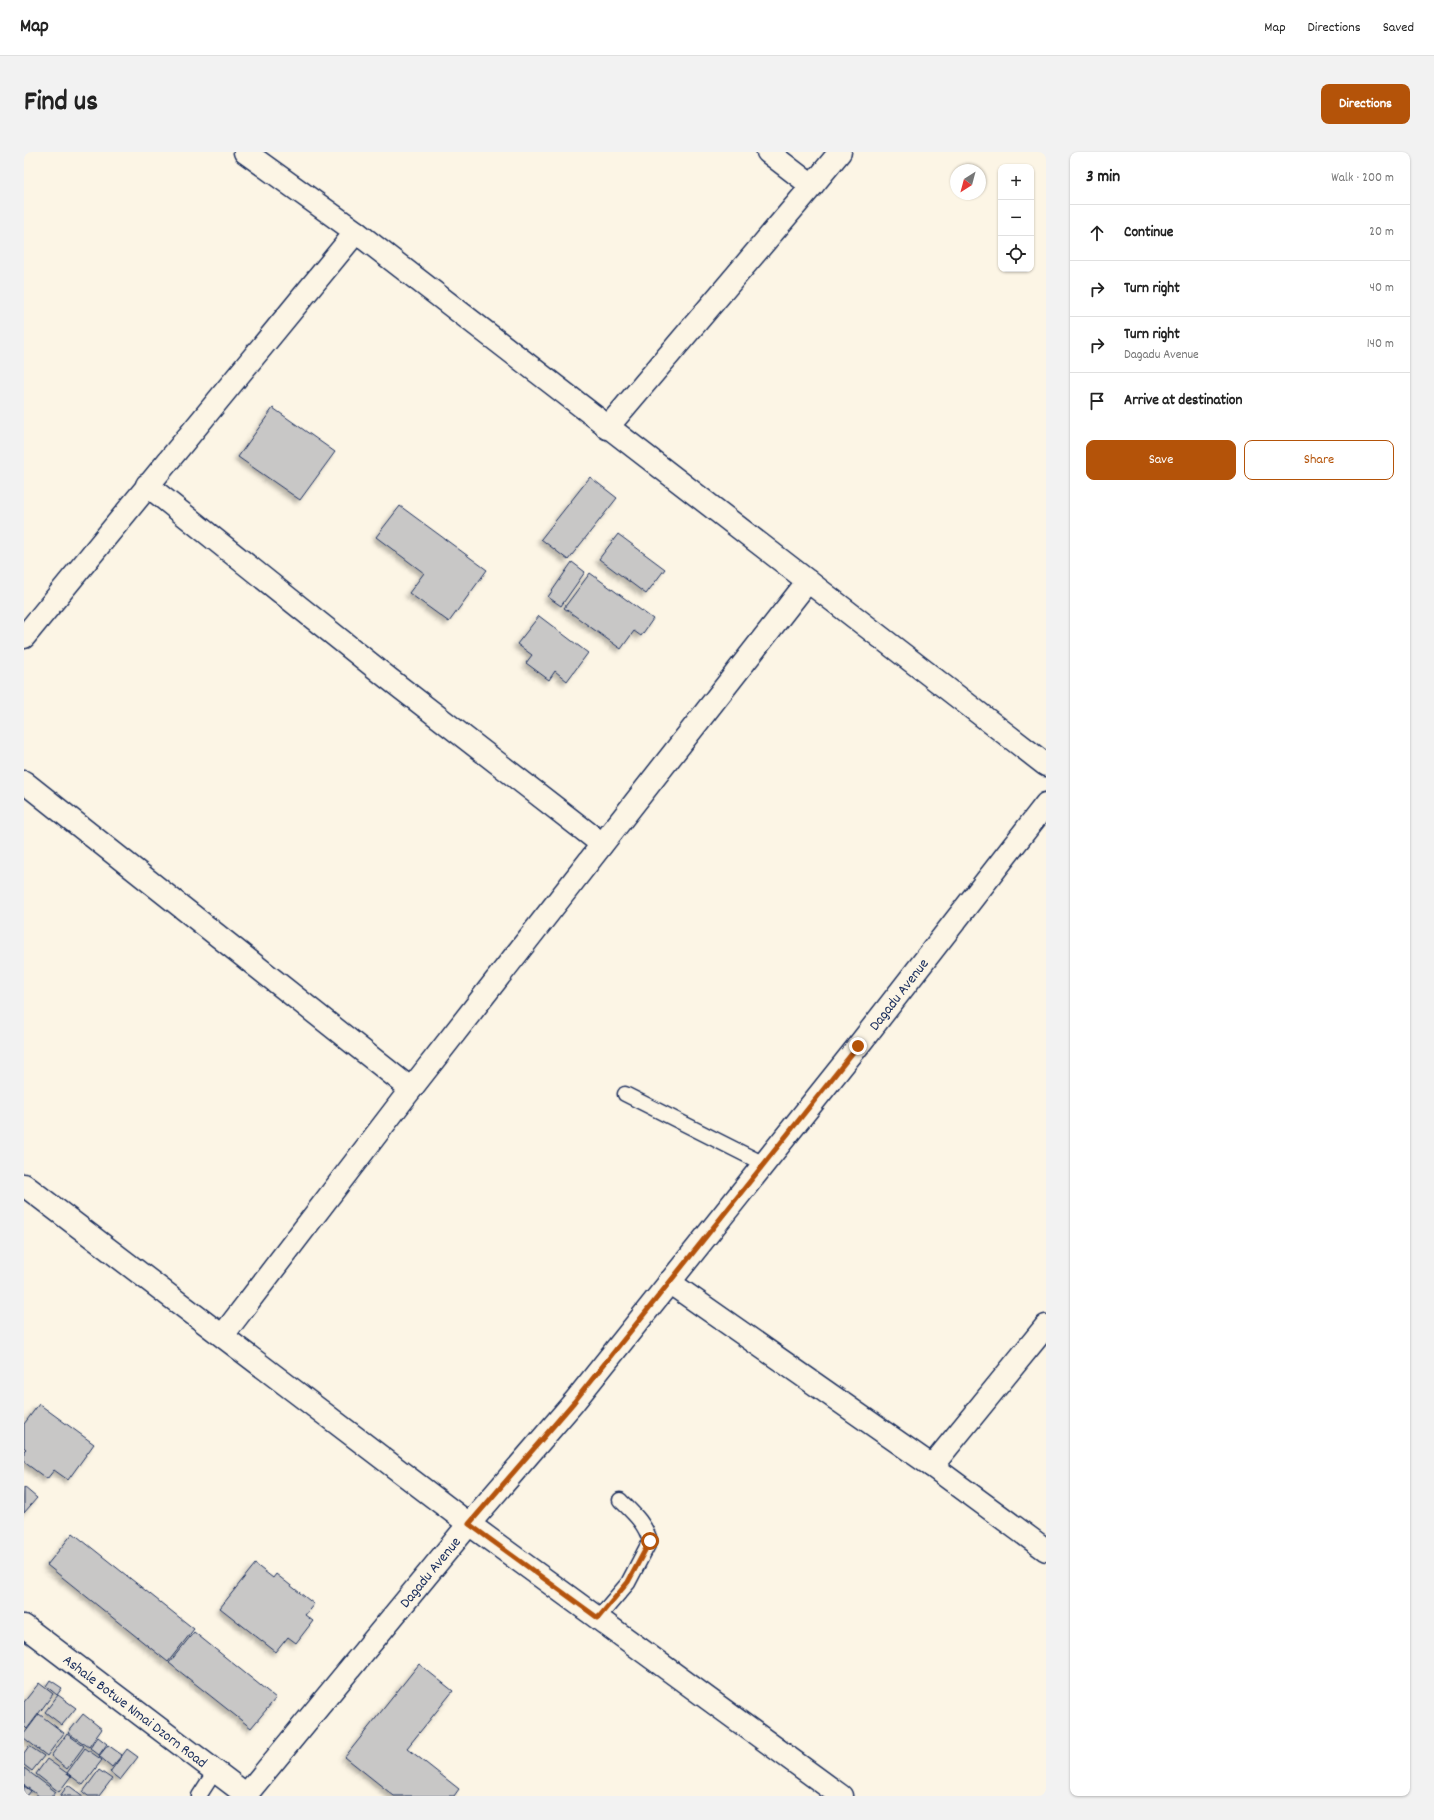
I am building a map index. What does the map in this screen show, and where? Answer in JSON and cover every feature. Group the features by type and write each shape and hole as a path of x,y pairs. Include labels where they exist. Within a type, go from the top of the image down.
{"street":[{"path":"245,152 356,232 607,428 808,581 1046,766"},
{"path":"768,152 812,186"},
{"path":"607,428 840,152"},
{"path":"24,637 147,485 356,232"},
{"path":"147,485 388,678 602,844"},
{"path":"223,1336 411,1089 808,581"},
{"path":"24,782 411,1089"},
{"name":"Dagadu Avenue","path":"247,1796 469,1524 574,1402 764,1164 1046,804"},
{"path":"24,1185 469,1524 842,1796"},
{"path":"669,1282 932,1466 1046,1550"},
{"path":"932,1466 1046,1326"},
{"name":"Ashale Botwe Nmai Dzorn Road","path":"24,1626 247,1796"}],"lane":[{"path":"625,1094 764,1164"},
{"path":"598,1618 628,1582 650,1541 647,1529 620,1500"},
{"path":"199,1796 215,1771"}],"building":[{"path":"273,408 335,452 300,500 238,457"},
{"path":"590,477 617,498 568,560 541,539"},
{"path":"400,506 487,570 449,622 409,593 424,573 376,537"},
{"path":"618,534 665,569 646,594 599,559"},
{"path":"572,562 585,572 561,606 548,597"},
{"path":"590,573 653,619 641,636 634,631 621,649 564,608"},
{"path":"539,616 588,653 567,681 555,671 549,680 526,663 532,655 517,644"},
{"path":"39,1404 94,1444 68,1480 54,1470 47,1479 24,1462 24,1451 26,1449 24,1447 24,1424"},
{"path":"24,1487 37,1498 24,1513"},
{"path":"73,1533 194,1629 168,1662 47,1565"},
{"path":"255,1564 273,1578 276,1574 314,1604 305,1615 313,1621 296,1643 288,1637 276,1652 220,1608"},
{"path":"194,1632 276,1698 251,1728 169,1663"},
{"path":"419,1664 453,1691 407,1748 459,1789 454,1796 394,1796 345,1757"},
{"path":"50,1680 62,1688 57,1695 46,1686"},
{"path":"39,1683 53,1694 27,1729 24,1726 24,1702"},
{"path":"58,1695 76,1708 62,1725 45,1712"},
{"path":"39,1714 64,1733 47,1756 24,1738 24,1734"},
{"path":"83,1714 102,1729 89,1747 68,1733"},
{"path":"67,1734 84,1746 67,1769 51,1756"},
{"path":"98,1737 107,1744 99,1755 90,1748"},
{"path":"108,1745 122,1755 112,1767 99,1756"},
{"path":"29,1746 44,1756 32,1771 24,1765 24,1753"},
{"path":"85,1748 102,1760 83,1785 67,1773"},
{"path":"127,1749 138,1757 120,1780 110,1772"},
{"path":"47,1759 71,1776 59,1792 36,1774"},
{"path":"24,1768 56,1792 53,1796 39,1796 24,1785"},
{"path":"99,1770 112,1779 99,1796 88,1796 83,1792"},
{"path":"68,1785 83,1796 60,1796"},
{"path":"24,1786 31,1791 27,1796 24,1796"}],"route":[{"path":"650,1541 628,1582 598,1618 469,1524 574,1402 858,1046"}]}
